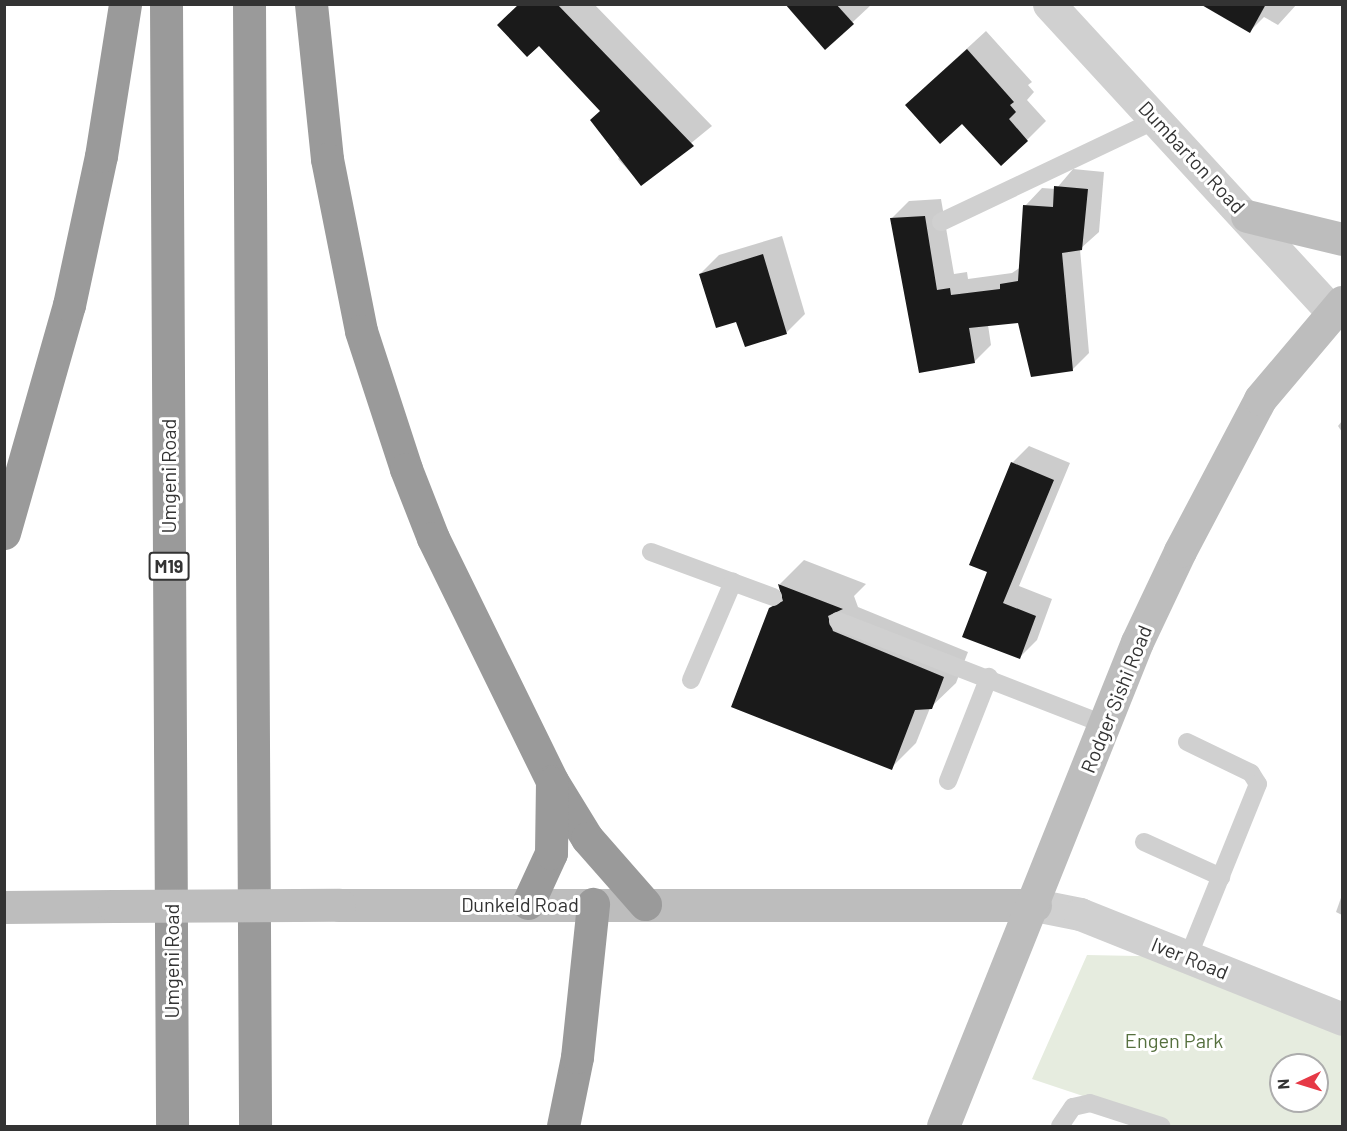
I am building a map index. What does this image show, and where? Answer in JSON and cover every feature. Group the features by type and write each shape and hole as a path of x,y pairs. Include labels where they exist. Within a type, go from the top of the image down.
{"highway":[{"path":"4,533 69,305 101,156 125,4"},
{"name":"Umgeni Road","path":"166,4 172,1126"},
{"path":"249,4 255,1126"},
{"path":"310,4 327,159 361,331 433,538 552,781 587,838 645,904"},
{"path":"528,903 551,853 552,781"},
{"path":"563,1126 578,1057 593,904"}],"main road":[{"path":"1247,216 1342,239"},
{"name":"Rodger Sishi Road","path":"943,1126 1175,561 1260,399 1337,307"},
{"name":"Dunkeld Road","path":"4,907 528,903 1035,906"}],"street":[{"name":"Dumbarton Road","path":"1049,4 1247,216 1337,307"},
{"name":"Iver Road","path":"1035,906 1080,914 1342,1019"}],"lane":[{"path":"941,222 1156,120"},
{"path":"651,552 773,597"},
{"path":"691,680 733,582"},
{"path":"838,621 989,677 1106,725"},
{"path":"948,781 989,677"},
{"path":"1187,742 1251,773 1258,784 1188,957"},
{"path":"1144,842 1221,877"},
{"path":"1060,1126 1073,1107 1090,1103 1161,1126"}],"green space":[{"name":"Engen Park","path":"1087,955 1188,957 1342,1018 1342,1126 1173,1126 1032,1079"}],"building":[{"path":"519,4 557,4 694,146 641,186 590,120 600,111 539,46 527,57 497,25"},
{"path":"785,4 836,4 854,24 825,50"},
{"path":"1200,4 1266,4 1250,33"},
{"path":"967,49 1014,102 1010,105 1016,112 1009,119 1028,141 1001,166 962,124 940,144 905,105"},
{"path":"1054,186 1088,189 1082,250 1062,253 1073,371 1031,377 1018,323 969,328 975,363 919,373 890,218 925,216 937,290 950,288 951,295 1000,289 1000,284 1018,281 1023,205 1053,207"},
{"path":"763,254 787,334 745,347 736,322 716,328 699,274"},
{"path":"1011,462 1054,480 1003,603 1036,616 1020,659 962,637 987,572 969,565"},
{"path":"778,584 843,609 828,616 833,631 944,677 932,709 915,710 892,770 731,707 769,608 783,601"}]}
